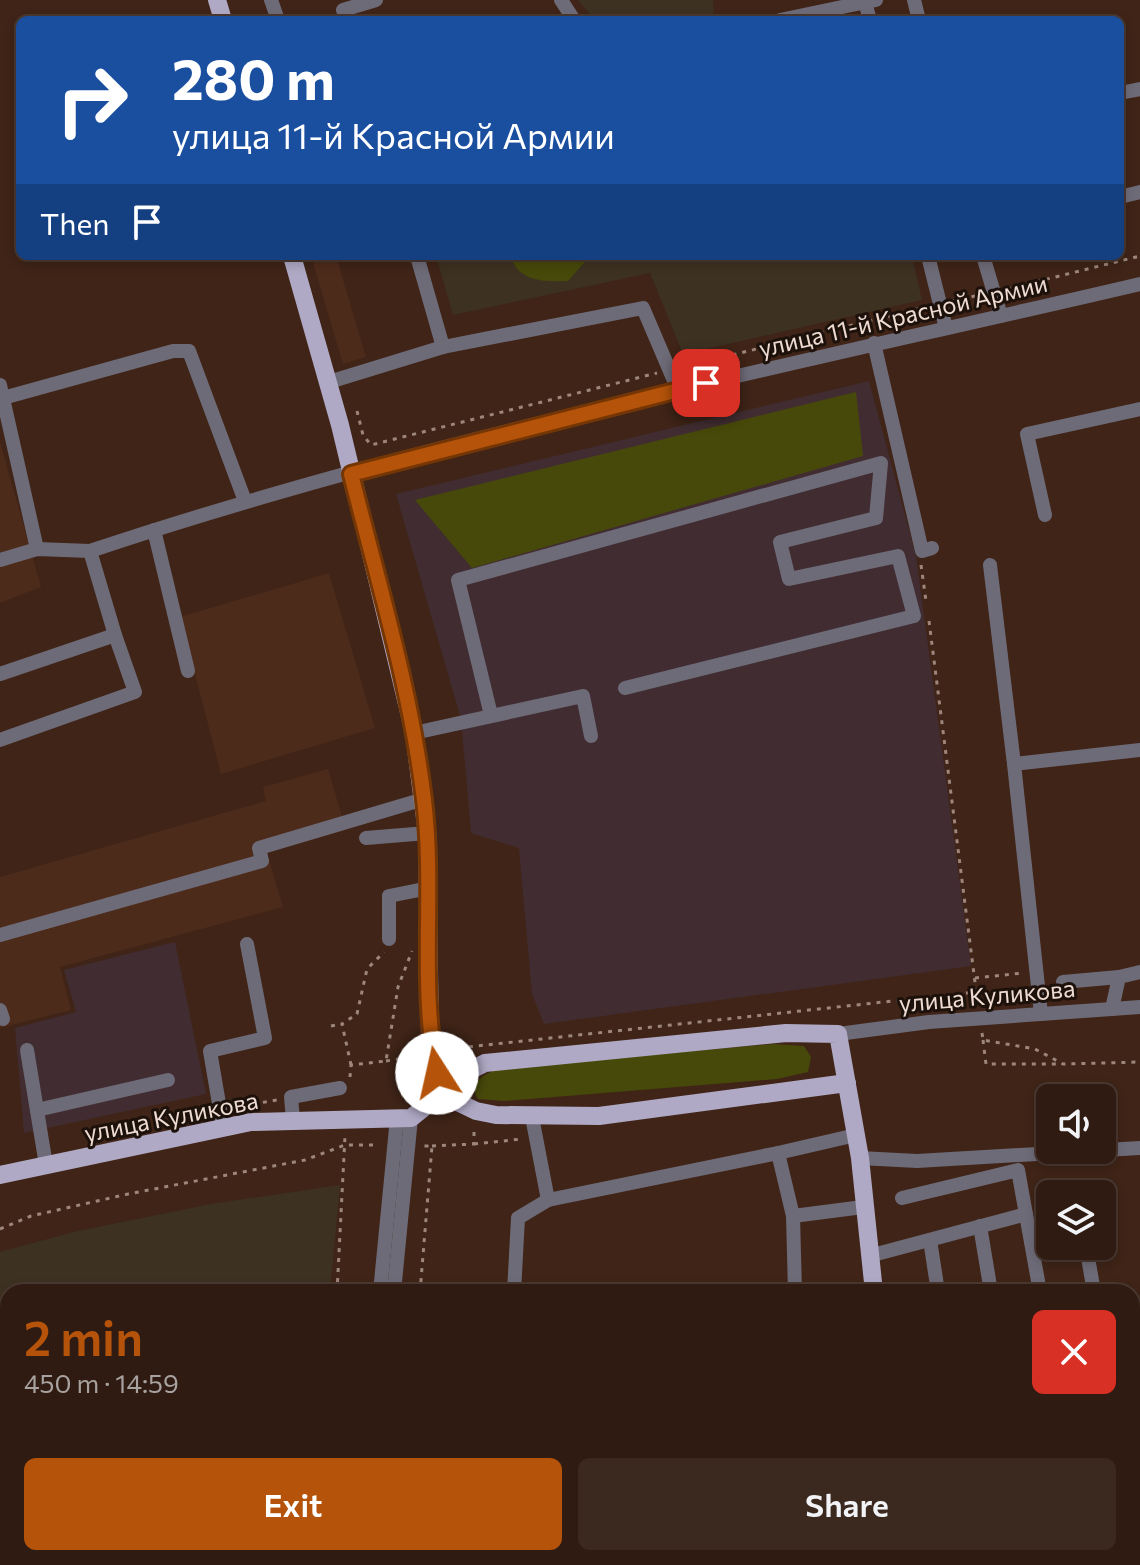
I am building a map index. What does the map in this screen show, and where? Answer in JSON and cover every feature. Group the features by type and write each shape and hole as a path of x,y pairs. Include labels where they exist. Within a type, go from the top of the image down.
{"main road":[{"path":"293,260 329,382 414,733 427,833 430,1037 441,1094"},
{"path":"404,1118 485,1063 786,1033 838,1034 860,1158 873,1284"},
{"path":"441,1094 476,1111 532,1117 599,1116 847,1083"},
{"name":"улица Куликова","path":"0,1175 223,1127 293,1120 404,1118"}],"street":[{"path":"345,16 343,10 376,0"},
{"path":"799,16 871,1"},
{"path":"418,260 443,347"},
{"path":"929,260 946,328"},
{"path":"984,260 1001,316"},
{"name":"улица 11-й Красной Армии","path":"90,551 298,484 351,474 678,390 1140,284"},
{"path":"329,382 443,347 643,308 678,390"},
{"path":"872,344 922,551 926,552"},
{"path":"37,549 1,391 173,351 189,351 245,501"},
{"path":"1045,515 1027,434 1140,409"},
{"path":"491,715 458,580 881,463 876,518 780,542 789,579 898,556 914,616 625,688"},
{"path":"154,530 188,671"},
{"path":"0,560 37,549 90,551 135,692 0,740"},
{"path":"990,565 1041,1014"},
{"path":"0,674 115,635"},
{"path":"414,733 583,696 591,736"},
{"path":"1014,764 1140,750"},
{"path":"0,935 262,861 259,848 424,799"},
{"path":"366,838 427,833"},
{"path":"389,939 389,896 429,888"},
{"path":"223,1127 210,1051 265,1038 247,944"},
{"path":"1063,982 1140,972"},
{"path":"1112,1009 1119,977"},
{"name":"улица Куликова","path":"838,1034 980,1018 1140,1007"},
{"path":"27,1050 46,1165"},
{"path":"37,1110 168,1080"},
{"path":"293,1120 291,1097 345,1087"},
{"path":"532,1117 548,1200"},
{"path":"383,1284 389,1268 404,1118"},
{"path":"514,1284 518,1218 548,1200 856,1135"},
{"path":"860,1158 917,1161 1140,1148"},
{"path":"778,1153 793,1216 795,1284"},
{"path":"902,1198 1018,1170 1039,1284"},
{"path":"793,1216 863,1207"},
{"path":"869,1256 1026,1214"},
{"path":"980,1226 990,1284"},
{"path":"930,1240 937,1284"},
{"path":"1088,1260 1093,1284"},
{"path":"389,1268 392,1284"}],"path":[{"path":"357,411 363,435 371,445 1124,260"},
{"path":"863,322 872,344"},
{"path":"926,552 926,602"},
{"path":"928,617 986,1064 1140,1062"},
{"path":"331,1026 342,1024 357,1014 367,969 387,948 389,939"},
{"path":"386,1061 398,987 414,946"},
{"path":"975,978 1036,972"},
{"path":"351,1065 471,1045 976,992"},
{"path":"342,1024 351,1065 345,1087"},
{"path":"983,1040 1035,1049 1063,1064"},
{"path":"337,1284 346,1120"},
{"path":"474,1144 536,1137"},
{"path":"0,1229 31,1216 305,1160 345,1145"}],"shaded area":[{"path":"578,0 713,0 714,16 592,16"},
{"path":"312,260 337,260 366,357 343,364"},
{"path":"437,260 913,260 922,300 683,354 650,273 453,315"},
{"path":"512,260 586,260 568,281 534,279 514,265"},
{"path":"869,381 916,556 971,966 544,1024 532,994 519,848 471,833 461,719 396,494"},
{"path":"856,392 863,456 472,568 415,500"},
{"path":"0,442 41,587 0,603"},
{"path":"329,573 375,728 221,774 180,617"},
{"path":"328,769 346,830 267,853 283,907 60,967 71,1010 0,1028 0,877 266,801 263,787"},
{"path":"175,942 206,1094 24,1133 15,1028 76,1012 64,970"},
{"path":"773,1044 804,1046 811,1057 808,1072 777,1079 504,1101 478,1099 475,1093 476,1083 498,1069"},
{"path":"340,1185 331,1284 0,1284 0,1252 73,1232 211,1204"}],"route":[{"path":"437,1073 430,1037 429,888 424,799 404,686 351,474 706,383"}]}
